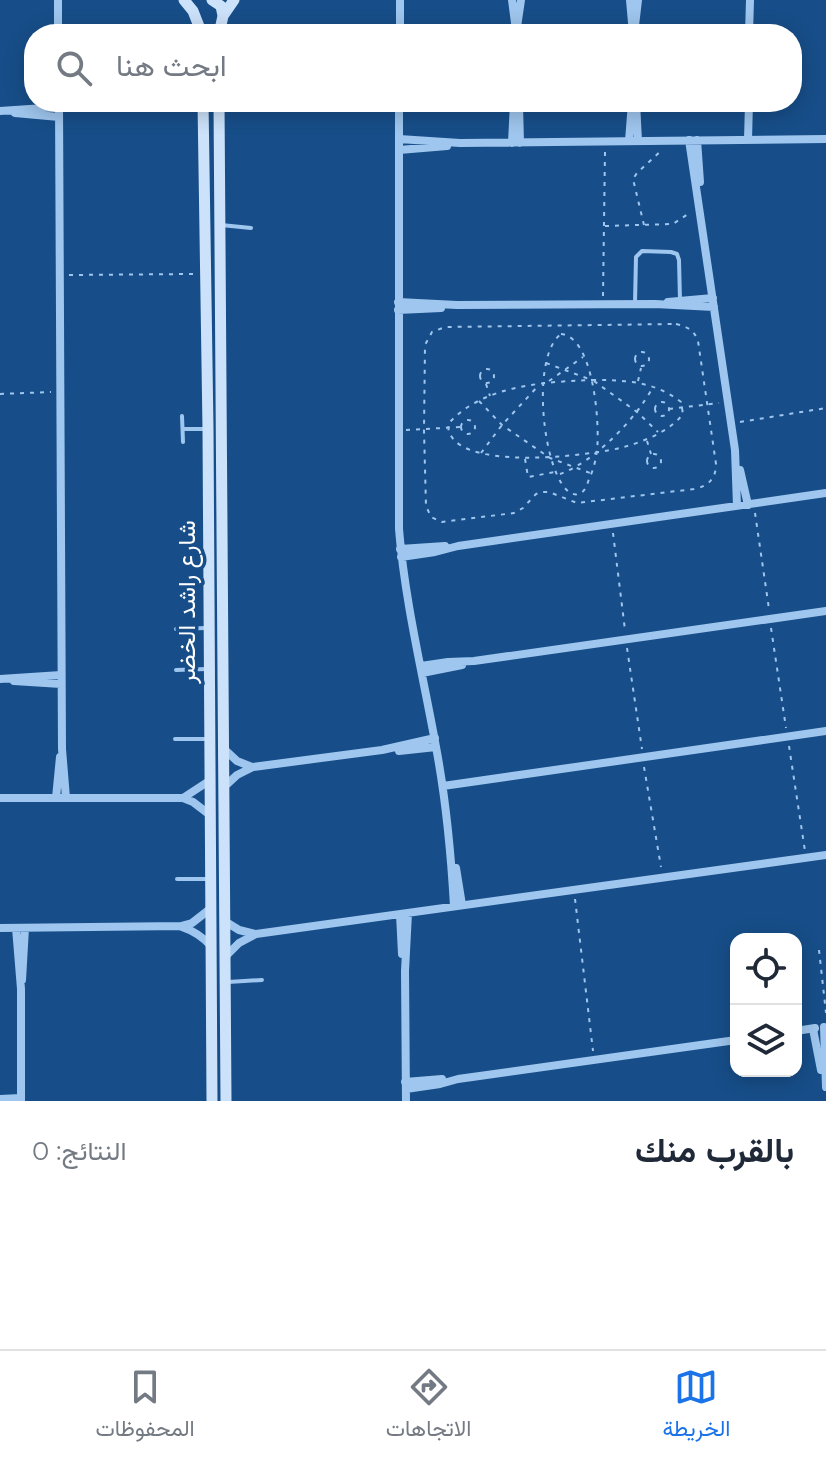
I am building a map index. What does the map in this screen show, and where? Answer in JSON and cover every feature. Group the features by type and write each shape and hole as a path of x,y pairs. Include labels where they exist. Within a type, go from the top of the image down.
{"street":[{"path":"58,0 58,24"},
{"path":"184,0 198,24"},
{"path":"193,11 202,3 212,0 221,6 223,16"},
{"path":"221,24 234,0"},
{"path":"400,0 400,24"},
{"path":"512,0 515,24"},
{"path":"517,24 521,0"},
{"path":"630,0 633,24"},
{"path":"635,24 638,0"},
{"path":"749,2 749,24"},
{"path":"1,111 24,110"},
{"path":"59,112 61,798"},
{"name":"شارع راشد الخضر","path":"203,112 212,1101"},
{"name":"شارع راشد الخضر","path":"219,112 226,1101"},
{"path":"399,112 398,509 401,553 436,742 458,906"},
{"path":"516,112 516,143"},
{"path":"634,112 634,141"},
{"path":"748,140 749,112"},
{"path":"399,139 460,143 826,139"},
{"path":"693,140 735,450 737,506"},
{"path":"399,150 460,143"},
{"path":"655,304 680,300 714,302"},
{"path":"398,306 714,302"},
{"path":"735,450 751,504"},
{"path":"401,553 435,552 458,546 826,493"},
{"path":"422,670 826,611"},
{"path":"3,679 22,682 61,679"},
{"path":"443,786 826,731"},
{"path":"224,787 237,775 253,767 436,742"},
{"path":"224,749 237,761 253,767"},
{"path":"183,798 209,781"},
{"path":"0,798 183,798 210,815"},
{"path":"226,956 239,943 256,934 826,855"},
{"path":"0,928 181,926 192,923 210,909"},
{"path":"404,914 406,1101"},
{"path":"226,922 239,930 256,934"},
{"path":"181,926 193,930 211,946"},
{"path":"0,1099 21,1100 20,928"},
{"path":"802,1030 825,1027 826,1085"},
{"path":"813,1029 826,1085"},
{"path":"406,1086 730,1041"}],"lane":[{"path":"219,225 251,228"},
{"path":"635,304 636,257 642,251 677,254 680,300"},
{"path":"182,416 183,442"},
{"path":"183,429 208,429"},
{"path":"176,629 209,628"},
{"path":"176,670 209,669"},
{"path":"175,739 209,739"},
{"path":"177,879 210,879"},
{"path":"226,982 262,980"}],"path":[{"path":"644,225 633,179 663,149 665,141"},
{"path":"603,304 605,142"},
{"path":"604,226 667,225 678,222 700,204"},
{"path":"59,275 204,274"},
{"path":"676,324 687,327 695,333 698,341 708,404 716,471 702,488 577,503 542,492 514,513 442,522 436,521 427,512 425,345 432,332 445,327 676,324"},
{"path":"561,334 574,341 584,357 592,380 598,426 597,452 584,490 574,494 567,490 550,458 541,384 549,348 561,334"},
{"path":"547,383 584,357"},
{"path":"545,362 592,380 637,412 659,433"},
{"path":"638,383 641,366"},
{"path":"592,380 654,386 681,402 683,414 659,433 625,447 550,458 481,453 455,441 449,433 448,424 478,400 547,383 592,380"},
{"path":"486,383 490,396"},
{"path":"481,453 502,425 541,384"},
{"path":"525,458 528,477 557,474 574,467 597,452 637,412 654,386"},
{"path":"0,394 60,392"},
{"path":"478,400 502,425 550,458 592,473"},
{"path":"669,409 728,402"},
{"path":"731,423 826,408"},
{"path":"398,431 461,427"},
{"path":"646,439 652,455"},
{"path":"751,504 806,858"},
{"path":"611,524 663,878"},
{"path":"574,890 594,1060"},
{"path":"819,950 826,1013"}]}
